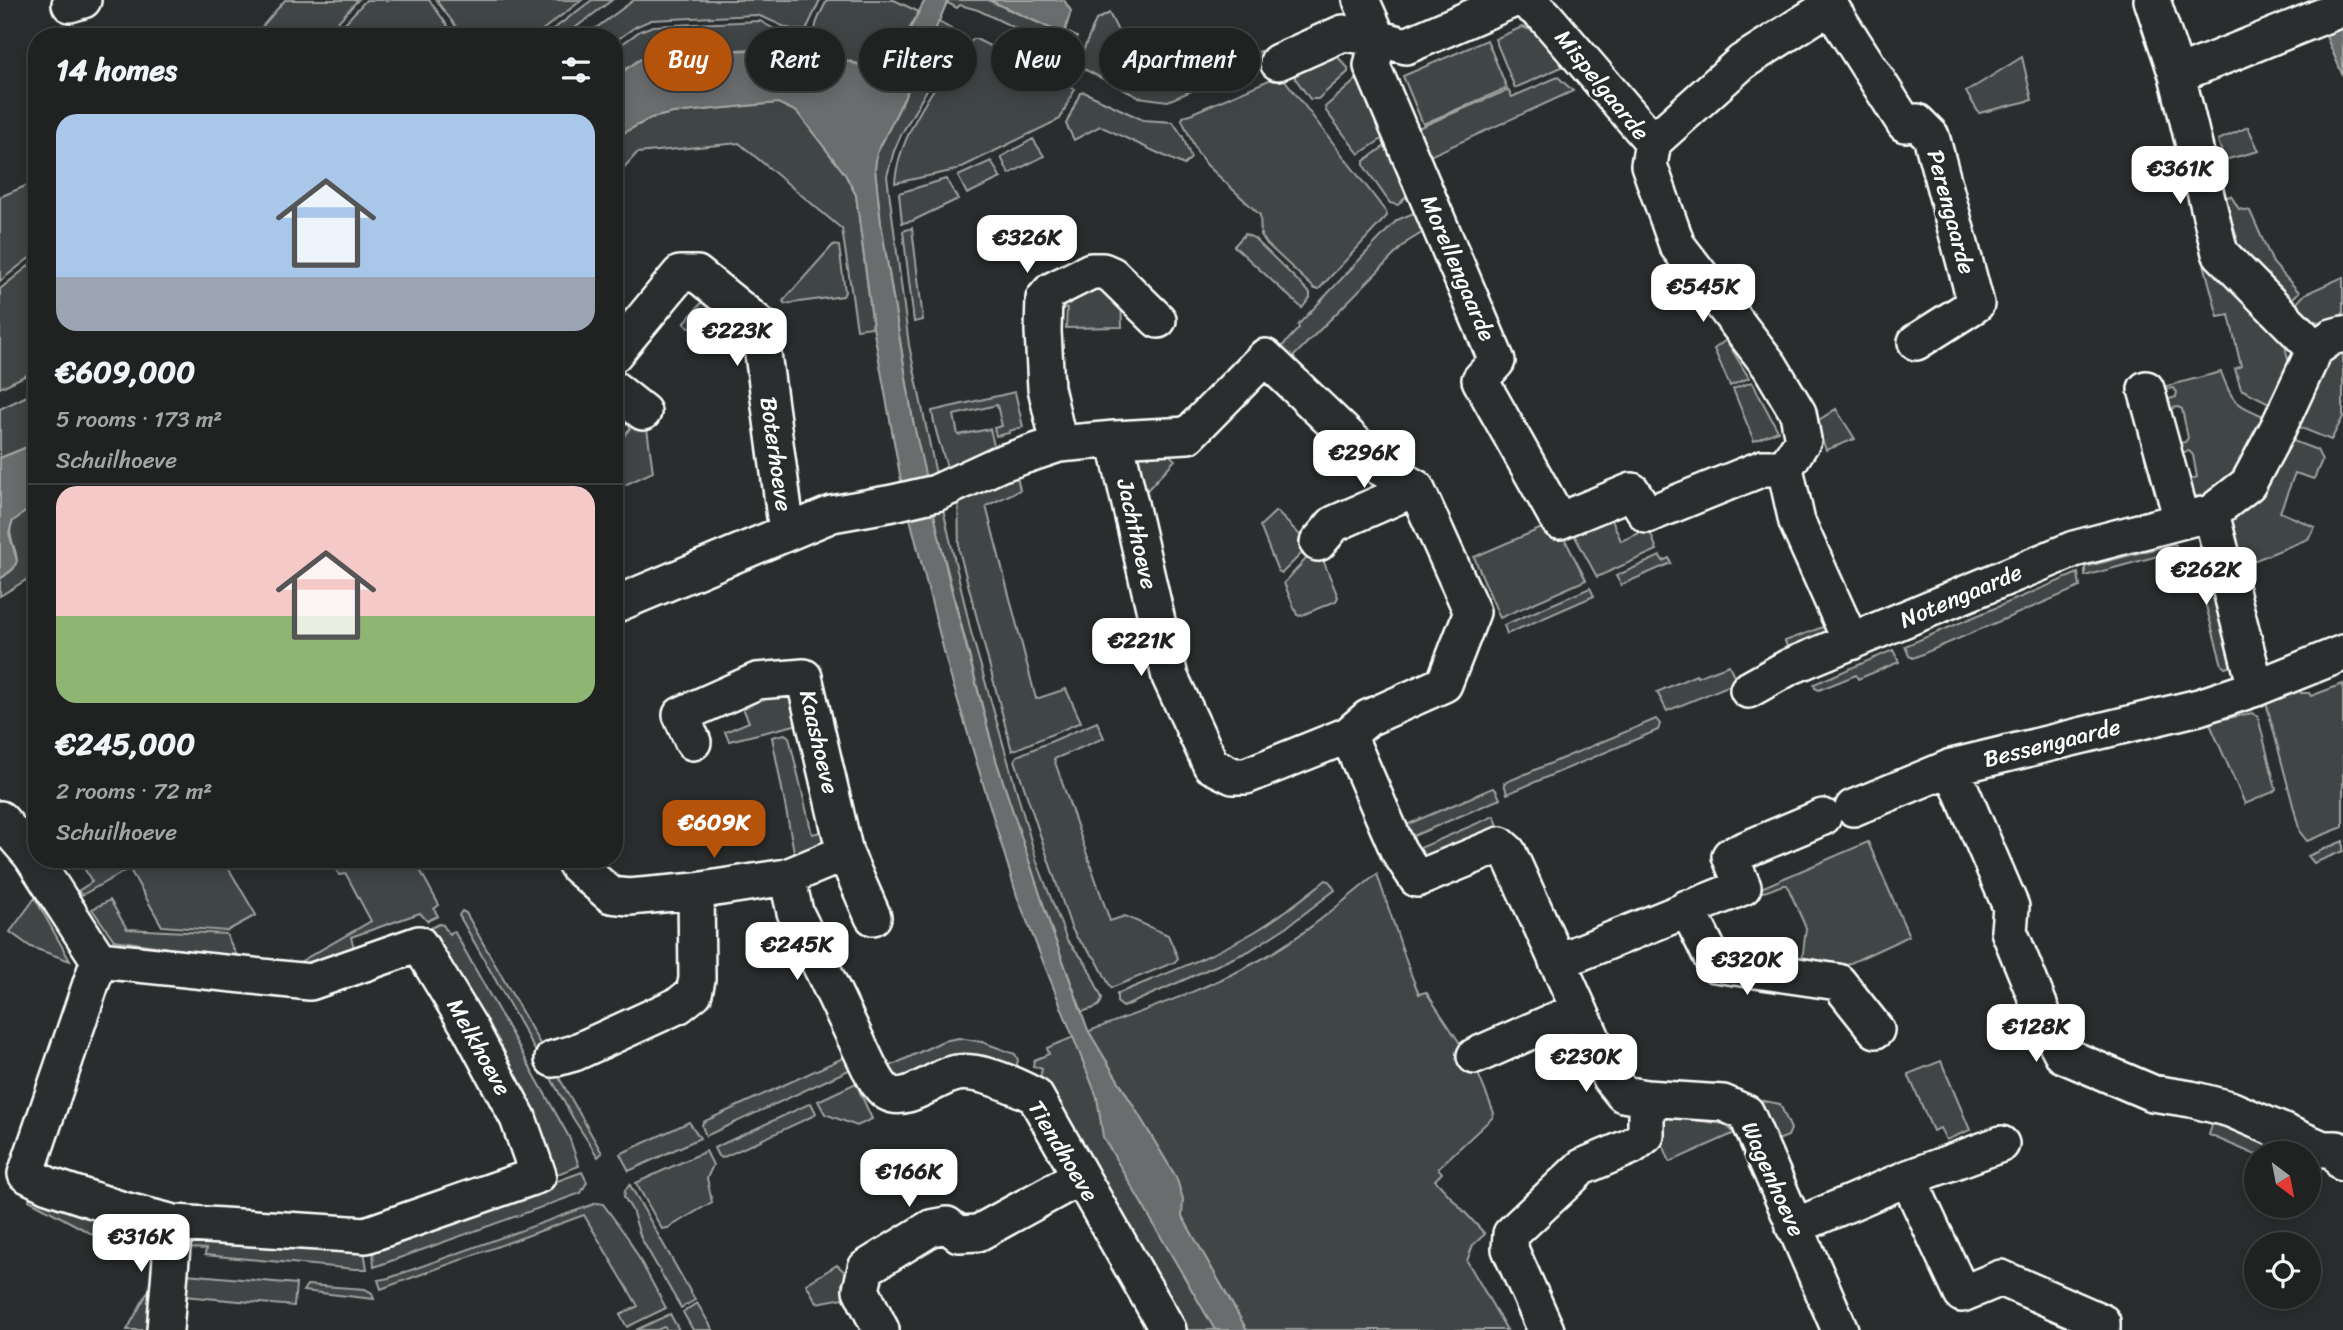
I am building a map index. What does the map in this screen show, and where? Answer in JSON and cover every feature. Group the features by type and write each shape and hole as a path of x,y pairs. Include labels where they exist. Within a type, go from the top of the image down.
{"street":[{"path":"1361,0 1378,38"},
{"path":"1278,62 1343,33 1378,38 1406,46 1512,0"},
{"path":"2152,0 2177,75 2220,253 2329,341"},
{"path":"1653,142 1741,62 1828,3"},
{"name":"Perengaarde","path":"1828,3 1905,124 1917,122 1931,136 1976,304 1916,342"},
{"name":"Mispelgaarde","path":"1543,5 1653,142 1649,165 1677,245 1770,366 1798,413 1803,440 1785,468"},
{"path":"2177,75 2333,12"},
{"name":"Morellengaarde","path":"1378,38 1372,66 1497,361 1480,380 1559,521 1632,491 1647,515 1763,468 1785,468"},
{"path":"1059,444 1046,388 1043,320 1047,294 1091,271 1103,271 1112,275 1158,320"},
{"name":"Boterhoeve","path":"623,343 680,274 696,274 759,324 787,532"},
{"name":"Notengaarde","path":"1748,690 1788,667 2074,548 2196,517 2248,484 2329,341"},
{"path":"623,601 832,514 936,493 999,464 1059,444 1188,435 1265,358 1381,468 1416,488"},
{"path":"2146,389 2196,517 2256,688"},
{"path":"623,396 643,412"},
{"name":"Jachthoeve","path":"1115,439 1170,677 1211,765 1233,776 1246,776 1348,735 1368,718 1444,684 1472,612 1416,488"},
{"path":"1785,468 1797,522 1851,642"},
{"path":"1318,543 1334,524 1416,488"},
{"name":"Bessengaarde","path":"1687,908 1743,887 1730,856 1951,767 2199,707 2256,688 2343,653"},
{"name":"Kaashoeve","path":"693,741 681,715 757,681 804,677 845,853 873,917"},
{"name":"Wagenhoeve","path":"1348,735 1398,850 1417,880 1500,845 1508,852 1609,1078 1623,1094 1723,1103 1746,1113 1840,1330"},
{"path":"1951,767 2011,907 2009,931 2049,1029 2063,1055 2152,1093 2230,1109 2323,1149 2341,1152"},
{"path":"0,819 28,852"},
{"path":"580,868 611,895 629,897 696,891 787,877 845,853"},
{"path":"39,868 99,960"},
{"name":"Tiendhoeve","path":"787,877 795,912 869,1067 887,1093 897,1096 908,1094 955,1073 968,1072 1016,1086 1035,1097 1168,1330"},
{"path":"553,1059 574,1053 679,1005 694,993 697,979 696,891"},
{"path":"1557,962 1687,908 1715,964 1838,982 1876,1030"},
{"name":"Melkhoeve","path":"419,944 471,1030 518,1118 538,1175 366,1235 174,1223 123,1210 48,1185 26,1174 99,960 310,982 419,944"},
{"path":"1475,1056 1579,1010"},
{"path":"1546,1330 1510,1249 1511,1234 1582,1167 1632,1146 1646,1135 1646,1098"},
{"path":"1794,1227 1908,1178 2001,1144"},
{"path":"881,1330 861,1290 866,1268 931,1228 947,1225 959,1234 978,1233 1080,1177"},
{"path":"1908,1178 1962,1294 2001,1278 2102,1322 2102,1330"},
{"path":"165,1330 174,1223"}],"shaded area":[{"path":"285,0 358,0 332,28 261,28"},
{"path":"366,0 429,0 449,28 340,28"},
{"path":"436,0 582,0 545,28 457,28"},
{"path":"592,0 612,0 575,28 555,28"},
{"path":"634,0 820,0 807,28 786,27 756,15 651,20 623,36 623,28 596,28"},
{"path":"827,0 894,0 919,12 910,28 859,28 859,64 845,60 845,28 815,28"},
{"path":"925,0 948,0 936,28 910,28"},
{"path":"988,0 1049,28 1015,28 978,10 960,5 957,8 946,2"},
{"path":"989,0 1064,0 1071,11 1066,28 1050,28"},
{"path":"1109,13 1116,28 1099,28 1099,77 1085,70 1085,46 1096,20"},
{"path":"760,21 772,28 746,28 746,49 732,50 732,28 648,28"},
{"path":"937,21 949,28 934,28"},
{"path":"2343,24 2343,76 2325,34"},
{"path":"1522,27 1541,37 1564,66 1515,88 1495,39"},
{"path":"644,29 644,59 623,72 623,43"},
{"path":"977,40 991,47 991,91 1074,91 1060,119 956,170 895,183 903,146 933,91 977,91"},
{"path":"1487,40 1507,88 1423,124 1403,76"},
{"path":"1272,46 1274,56 1260,62 1260,51"},
{"path":"746,50 746,91 845,91 845,60 859,65 859,91 908,91 877,153 875,169 881,224 913,421 949,580 996,760 1051,928 1088,1030 1176,1177 1183,1199 1182,1216 1247,1330 1215,1330 1103,1137 1097,1097 1017,896 949,671 903,491 873,327 856,195 845,174 797,112 778,103 673,113 651,118 623,133 623,72 639,60 644,59 644,91 732,91 732,51"},
{"path":"1335,54 1348,68 1348,72 1318,99 1310,99 1295,78 1295,73"},
{"path":"2022,57 2032,100 1979,113 1966,92"},
{"path":"1281,75 1386,212 1387,216 1319,289 1315,289 1267,244 1261,235 1260,215 1207,165 1197,152 1182,120 1183,117 1244,91 1260,91 1260,84"},
{"path":"1558,77 1573,91 1419,161 1406,133 1508,90 1512,97"},
{"path":"1356,80 1363,83 1388,131 1382,139 1359,154 1325,107"},
{"path":"908,91 926,91 901,135 887,176 909,345 938,484 926,486 881,223 875,169 877,153"},
{"path":"1126,91 1192,91 1168,101 1138,97"},
{"path":"1084,92 1143,120 1173,122 1183,137 1191,158 1184,165 1100,126 1074,140 1066,124 1080,93"},
{"path":"778,103 797,112 845,174 856,195 873,327 857,329 842,229 739,143 637,153 623,169 623,133 651,118 673,113"},
{"path":"2248,127 2259,151 2224,160 2218,140"},
{"path":"1033,139 1044,156 1009,174 1001,157"},
{"path":"1389,143 1411,192 1398,205 1390,203 1364,166 1364,161"},
{"path":"991,161 1001,178 967,194 958,176"},
{"path":"946,179 958,199 912,221 902,223 899,193"},
{"path":"28,185 28,259 0,281 0,197"},
{"path":"2231,196 2239,209 2250,211 2273,263 2299,292 2290,301 2232,239 2237,237 2233,224 2229,224 2223,198"},
{"path":"1416,212 1430,228 1407,242 1286,364 1276,353 1299,328 1298,325 1397,220"},
{"path":"912,228 923,320 914,322 903,231"},
{"path":"1245,234 1254,238 1310,293 1310,298 1302,308 1234,246"},
{"path":"833,245 839,246 845,292 843,296 785,304 783,301"},
{"path":"2207,259 2284,341 2289,364 2269,403 2241,389 2235,369 2241,366 2229,315 2218,317 2203,260"},
{"path":"28,266 28,374 0,388 0,289"},
{"path":"2343,277 2343,316 2316,321 2307,317 2295,305 2305,294"},
{"path":"1096,278 1121,297 1122,327 1066,328 1067,308 1052,307"},
{"path":"709,294 731,320 689,327 684,323"},
{"path":"1726,340 1749,378 1730,386 1714,349"},
{"path":"2343,347 2343,417 2331,440 2299,427 2307,410 2301,406 2320,364"},
{"path":"2221,372 2235,400 2263,416 2243,457 2230,475 2213,490 2195,496 2192,495 2187,481 2197,477 2193,455 2189,451 2176,454 2174,444 2185,442 2188,438 2182,409 2165,409 2163,401 2176,397 2177,392 2173,388 2159,391 2155,389"},
{"path":"1752,382 1778,431 1754,441 1733,389"},
{"path":"1015,392 1023,427 1009,433 996,436 994,428 1002,426 997,405 954,415 958,435 990,429 997,458 949,474 932,411"},
{"path":"28,395 28,447 0,458 0,409"},
{"path":"1836,409 1855,439 1826,450 1816,422"},
{"path":"640,416 646,421 653,472 623,486 623,437"},
{"path":"2288,439 2317,450 2322,460 2314,479 2295,473 2280,512 2315,527 2308,539 2233,569 2224,522"},
{"path":"28,447 28,510 12,522 9,533 17,561 13,569 0,579 0,458"},
{"path":"1166,452 1175,460 1136,502 1133,453"},
{"path":"1015,467 1020,490 986,506 1036,699 1066,689 1081,722 1012,751 959,550 958,494"},
{"path":"941,500 971,632 1037,862 1067,940 1086,963 1102,998 1098,1006 1082,1012 1051,928 996,760 930,502"},
{"path":"28,509 28,579 0,596 0,579 13,569 16,563 17,557 10,532 19,515"},
{"path":"1276,511 1310,545 1282,573 1278,571 1260,526"},
{"path":"1610,515 1621,541 1649,529 1657,550 1597,577 1572,531"},
{"path":"1549,525 1563,536 1586,580 1500,618 1474,557"},
{"path":"2176,545 2176,551 2085,576 2085,567"},
{"path":"1315,549 1319,550 1338,597 1336,601 1300,616 1297,615 1284,583"},
{"path":"2209,555 2238,664 2225,668 2194,562"},
{"path":"1660,556 1663,561 1669,558 1671,563 1621,585 1616,576"},
{"path":"2078,573 2080,587 1913,658 1909,656 1905,646"},
{"path":"1590,588 1594,596 1507,634 1504,625"},
{"path":"1823,627 1829,634 1789,652 1785,641"},
{"path":"1893,650 1899,662 1858,679 1856,675 1819,690 1815,688 1814,684"},
{"path":"1729,665 1736,680 1733,684 1667,711 1657,692 1696,675 1697,677"},
{"path":"2343,684 2343,827 2307,841 2300,832 2266,702 2299,688 2301,693 2309,693 2311,696"},
{"path":"787,685 807,722 729,741 725,732 749,722 739,699"},
{"path":"2252,713 2258,717 2276,789 2245,804 2210,720"},
{"path":"1656,719 1660,724 1658,730 1507,794 1504,783"},
{"path":"1097,722 1104,738 1054,759 1110,921 1125,916 1168,935 1178,958 1175,962 1111,988 1096,959 1071,927 1015,760 1017,756"},
{"path":"785,734 789,737 812,834 826,831 831,842 796,862 772,737"},
{"path":"1493,788 1500,799 1411,837 1399,828"},
{"path":"1494,816 1502,834 1434,863 1413,851"},
{"path":"2343,841 2343,851 2314,863 2308,856"},
{"path":"1868,842 1909,936 1831,972 1801,969 1806,928 1787,885 1765,892 1762,892 1761,888"},
{"path":"84,868 124,868 125,871 82,895 78,891 92,882"},
{"path":"129,868 228,868 256,915 227,931 162,926"},
{"path":"335,868 419,868 439,905 434,909 438,916 427,921 420,913 351,937 356,955 309,970 291,967 371,921 346,874 339,875"},
{"path":"1377,874 1419,994 1426,992 1475,1066 1494,1113 1492,1118 1438,1168 1442,1173 1435,1180 1485,1234 1473,1245 1467,1261 1507,1330 1183,1330 1039,1083 1042,1069 1033,1066 1034,1060 1049,1054 1047,1048 1181,996 1260,960 1306,931"},
{"path":"1326,880 1335,890 1288,926 1249,951 1123,1007 1117,1002 1117,994 1205,957 1256,931"},
{"path":"35,898 70,961 31,947 10,932"},
{"path":"110,900 127,929 226,934 238,958 114,940 92,909"},
{"path":"462,911 466,913 548,1058 541,1061 459,915"},
{"path":"439,924 443,925 449,934 454,931 569,1137 579,1166 552,1176 430,931"},
{"path":"959,1038 982,1042 1015,1054 1018,1060 1015,1072 904,1083 884,1069 943,1041"},
{"path":"845,1057 851,1069 706,1136 703,1122"},
{"path":"1941,1061 1970,1130 1946,1140 1940,1128 1933,1131 1908,1074"},
{"path":"553,1067 602,1153 598,1157 547,1071"},
{"path":"856,1083 872,1119 857,1126 825,1114 818,1101"},
{"path":"1747,1098 1780,1104 1791,1129 1788,1136 1773,1142"},
{"path":"811,1103 816,1113 813,1116 722,1158 718,1156 714,1148"},
{"path":"2215,1115 2280,1141 2244,1141 2244,1150 2209,1135"},
{"path":"1671,1117 1724,1124 1735,1133 1670,1162 1662,1142 1665,1120"},
{"path":"689,1122 700,1138 629,1171 620,1154"},
{"path":"706,1151 713,1165 707,1178 712,1202 662,1229 636,1183"},
{"path":"582,1172 587,1182 581,1193 374,1267 373,1248"},
{"path":"630,1185 695,1300 681,1308 641,1238 632,1210 624,1197 625,1190"},
{"path":"31,1195 155,1235 158,1239 156,1243 138,1243 137,1249 103,1240 29,1200"},
{"path":"597,1203 603,1204 628,1238 666,1308 627,1327 620,1315 638,1306 584,1215 381,1289 378,1280"},
{"path":"189,1239 364,1250 367,1269 205,1255 206,1249 190,1248"},
{"path":"837,1265 848,1275 849,1282 842,1284 844,1298 817,1303 806,1284"},
{"path":"158,1273 156,1330 127,1330"},
{"path":"186,1274 296,1284 294,1306 184,1296"},
{"path":"307,1285 365,1289 372,1293 374,1299 303,1291"},
{"path":"697,1303 713,1330 693,1330 683,1312"},
{"path":"670,1314 679,1330 667,1330 664,1327 657,1330 636,1330"}]}
